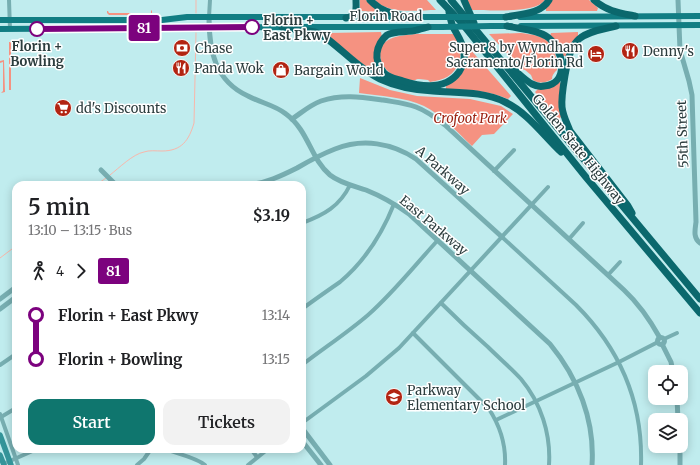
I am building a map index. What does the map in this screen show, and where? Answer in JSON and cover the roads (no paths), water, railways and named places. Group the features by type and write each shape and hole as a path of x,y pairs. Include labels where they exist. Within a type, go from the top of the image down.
{"highway":[{"path":"346,18 352,17 355,14 356,0"},
{"path":"370,0 377,7 385,11 414,18"},
{"name":"Golden State Highway","path":"440,0 461,22 585,176 700,312"},
{"name":"Golden State Highway","path":"451,0 700,299"},
{"path":"464,0 479,34"},
{"path":"506,17 533,12 547,4 549,0"},
{"path":"594,0 609,10 635,16"},
{"path":"428,27 392,33 383,39 378,48 377,57 384,73 392,78 411,84 431,86 449,82 456,76 463,64 464,50 462,41 453,26 447,8"},
{"path":"496,54 531,84 537,86 546,86 553,83 559,77 562,70 562,61 559,52 554,43 547,36 539,32 507,26"},
{"path":"616,26 588,34 579,39 573,47 569,57 562,96 562,108 570,131 628,206 637,224"},
{"path":"282,27 315,32 322,35 380,79 422,90 475,94 488,96 505,102 521,111 585,176"}],"main road":[{"name":"Florin Road","path":"0,20 156,20 188,17 414,18 700,16"},
{"name":"Florin Road","path":"0,29 700,25"},
{"path":"0,435 11,463"},
{"path":"0,455 4,465"}],"street":[{"path":"9,0 10,29"},
{"name":"East Parkway","path":"210,0 209,38 212,55 225,80 242,93 272,106 292,119 306,137 316,158 324,169 332,176 344,183 376,194 394,204 413,218 550,344 564,362 576,382 583,399 591,428 593,451 592,465"},
{"name":"55th Street","path":"678,0 680,50 692,95 697,175 695,233 699,243"},
{"path":"292,119 311,106 320,102 339,97 353,96 406,104 416,107 436,118 631,297 655,328 672,365"},
{"name":"A Parkway","path":"266,181 274,179 335,149 355,143 381,144 409,154 420,162 502,237"},
{"path":"494,171 514,150"},
{"path":"100,170 112,181"},
{"path":"306,221 335,206 344,196 350,185"},
{"path":"306,420 388,358 548,187"},
{"path":"306,306 340,282 366,256 380,236 394,204"},
{"path":"569,239 583,223"},
{"path":"502,237 586,315 604,338 619,362 629,386 637,414 640,436 641,465"},
{"path":"306,362 369,314 388,296 438,240"},
{"path":"608,275 620,262"},
{"path":"0,299 12,290"},
{"path":"0,309 12,300"},
{"path":"440,303 515,373 526,386 536,401 546,429 549,450 549,465"},
{"path":"413,333 483,403 496,420 504,443 505,465"},
{"path":"496,420 677,333"},
{"path":"0,365 12,357"},
{"path":"12,410 1,416 12,448"},
{"path":"306,433 330,465"},
{"path":"306,446 321,465"},
{"path":"14,453 18,465"},
{"path":"4,465 11,463 29,453"},
{"path":"137,465 148,453"},
{"path":"175,453 195,459 205,465"},
{"path":"254,453 257,457"},
{"path":"248,465 262,453"},
{"path":"680,453 680,465"}],"waterway":[{"path":"196,0 196,13"},
{"path":"110,175 131,158 140,153 175,149 180,147 190,135 194,123 196,33"},
{"path":"102,181 106,178"},
{"path":"0,258 12,249"}],"place":[{"name":"Florin + East Pkwy","path":"252,27"},
{"name":"Florin + Bowling","path":"37,29"},
{"name":"Chase","path":"182,48"},
{"name":"Denny's","path":"630,51"},
{"name":"Super 8 by Wyndham Sacramento/Florin Rd","path":"596,54"},
{"name":"Panda Wok","path":"181,68"},
{"name":"Bargain World","path":"281,70"},
{"name":"dd's Discounts","path":"63,108"},
{"name":"Parkway Elementary School","path":"394,397"}],"park label":[{"name":"Crofoot Park","path":"470,118"}]}
